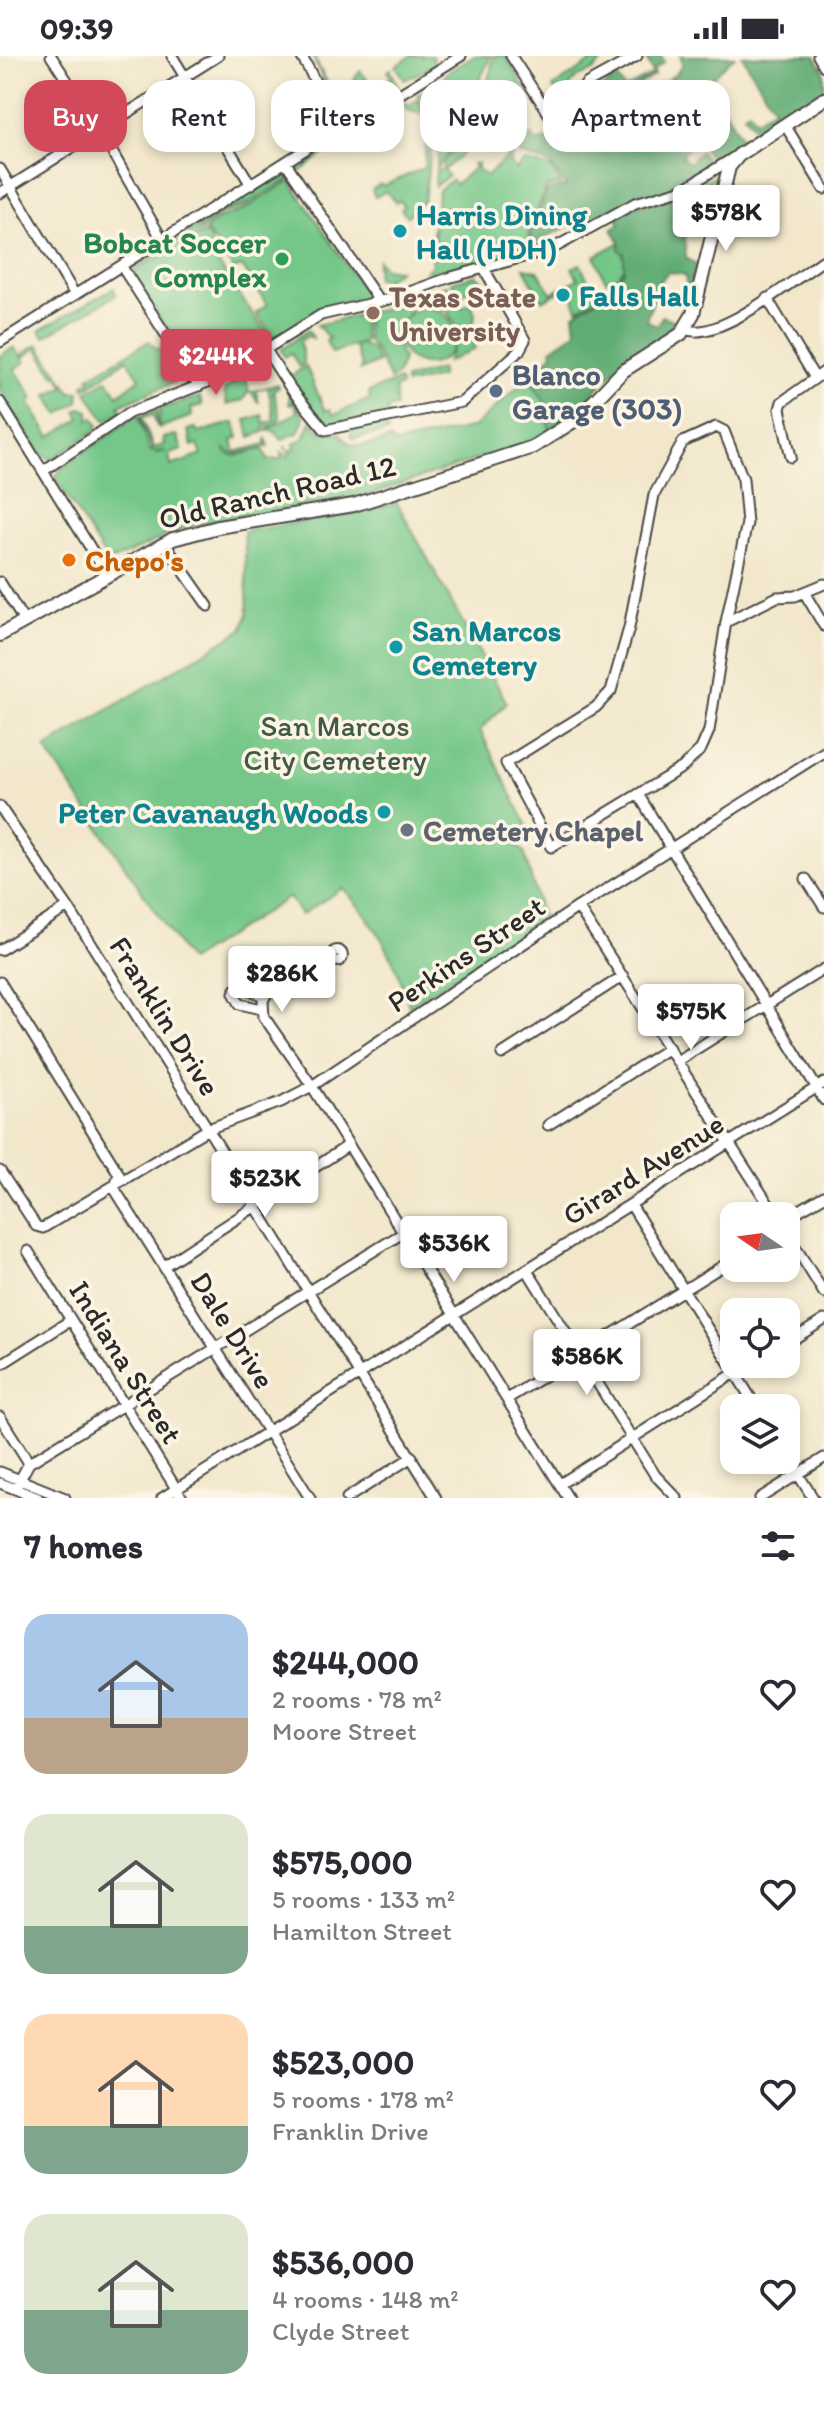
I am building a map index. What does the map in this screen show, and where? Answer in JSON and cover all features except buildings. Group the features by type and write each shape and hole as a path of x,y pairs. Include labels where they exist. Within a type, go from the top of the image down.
{"main road":[{"path":"685,329 693,314 726,175 739,155 824,99"},
{"name":"Old Ranch Road 12","path":"0,635 164,543 218,527 354,505 533,447 577,419 623,371 685,329"}],"street":[{"path":"51,56 67,80"},
{"path":"172,56 251,185"},
{"path":"127,114 218,56"},
{"path":"301,56 314,80"},
{"path":"404,91 461,56"},
{"path":"511,56 551,117 574,102 586,84 637,56"},
{"path":"818,56 824,66"},
{"path":"785,125 824,189"},
{"path":"0,193 66,152"},
{"path":"112,152 163,241"},
{"path":"0,342 302,152"},
{"path":"43,471 129,413 199,386 266,350 321,315 379,301 483,267 552,249 635,203 684,189 739,155"},
{"path":"286,163 379,301"},
{"path":"0,169 75,295"},
{"path":"685,329 701,331 733,320 824,260"},
{"path":"122,267 199,386"},
{"path":"266,350 291,389 325,430 462,402 519,351 525,340 483,267"},
{"path":"767,298 819,375 782,402 780,409 791,457"},
{"path":"0,402 106,573"},
{"path":"720,428 743,479 747,523 726,622 712,721 701,749 683,767 551,847 506,763 596,707 611,691 629,628 654,495 683,442 707,429 720,428"},
{"path":"164,543 208,606"},
{"path":"0,582 24,621"},
{"path":"726,622 777,597 824,584"},
{"path":"804,592 824,626"},
{"name":"Perkins Street","path":"0,1171 36,1226 43,1228 208,1129 281,1102 312,1086 578,907 824,752"},
{"path":"638,794 766,1005 820,1085 824,1100"},
{"name":"Franklin Drive","path":"0,807 68,907 436,1498"},
{"path":"806,879 824,907"},
{"path":"0,950 68,907"},
{"path":"578,907 767,1202"},
{"path":"332,955 265,997 264,1017 312,1086 568,1498"},
{"path":"677,1061 824,969"},
{"path":"502,1054 623,976"},
{"name":"Dale Drive","path":"0,982 119,1174 114,1188 310,1498"},
{"path":"262,1009 240,1004 234,993 237,988 245,987 265,997"},
{"path":"548,1125 669,1048"},
{"name":"Girard Avenue","path":"162,1498 179,1493 359,1374 820,1085"},
{"path":"164,1266 349,1145"},
{"path":"800,1210 824,1196"},
{"path":"631,1205 720,1349"},
{"path":"17,1484 29,1463 403,1233"},
{"name":"Indiana Street","path":"28,1251 179,1493"},
{"path":"800,1254 824,1293"},
{"path":"507,1399 720,1268"},
{"path":"527,1270 655,1475 677,1498"},
{"path":"0,1365 71,1320"},
{"path":"800,1335 824,1320"},
{"path":"560,1484 727,1378"},
{"path":"0,1417 29,1463"},
{"path":"347,1498 412,1457"},
{"path":"800,1473 824,1458"},
{"path":"0,1472 38,1498"},
{"path":"760,1498 798,1474 813,1498"},
{"path":"0,1483 17,1484 65,1498"}],"green space":[{"path":"411,56 432,56 435,65 405,80 396,66"},
{"path":"473,56 491,56 479,80 444,80 445,74"},
{"path":"494,56 506,56 519,80 488,80"},
{"path":"601,56 607,56 593,71 575,80 564,80"},
{"path":"645,56 661,56 664,62 654,70 655,75 642,80 653,74"},
{"path":"680,56 735,56 710,80 667,80 676,74 683,63"},
{"path":"742,56 815,56 824,71 824,91 758,134 744,114 749,111 756,120 774,108"},
{"path":"391,69 395,80 388,80 391,78 388,71"},
{"path":"360,71 368,80 354,80"},
{"path":"616,74 620,80 608,77"},
{"path":"417,100 420,113 406,110 404,103 409,105"},
{"path":"730,119 743,142 730,151"},
{"path":"533,135 534,141 543,140 543,152 685,152 681,156 689,163 700,152 712,164 697,177 579,229 576,223 537,241 538,249 533,250 530,235 547,190 566,186 550,164 517,152 527,152 527,136"},
{"path":"425,152 430,152 424,201 407,216 399,200 396,203 386,191 375,197 372,190 380,184 383,186 424,168"},
{"path":"439,152 450,152 436,169"},
{"path":"464,152 444,170 448,176 435,186 436,172 443,168 444,159 452,153"},
{"path":"506,152 513,154 509,162 516,170 524,161 551,168 561,184 546,187 528,235 530,250 443,274 441,271 440,275 425,281 426,271 432,266 433,249 440,253 441,247 434,238 434,227 430,248 438,191 451,180 456,184 475,167 473,164 478,163 477,169 487,176 508,156"},
{"path":"706,152 729,152 715,162"},
{"path":"325,153 298,173 298,163 312,154"},
{"path":"285,171 289,179 244,206 219,214 204,228 200,224"},
{"path":"721,171 708,226 701,227 687,192"},
{"path":"290,181 366,294 360,300 321,309 273,339 256,313 267,305 242,266 234,270 206,230 219,218 243,210"},
{"path":"685,196 695,220 695,229 690,228 685,237 686,258 697,265 687,291 685,275 668,272 661,280 646,320 657,326 662,316 675,321 680,319 692,292 680,326 617,368 576,411 550,431 544,401 529,377 553,354 551,349 576,332 574,314 597,299 595,295 611,290 610,284 624,271 624,253 619,250 620,242 612,229 620,224 616,217 636,206"},
{"path":"198,225 202,230 131,270"},
{"path":"205,232 211,241 210,251 271,341 204,379 197,375 134,279 135,271"},
{"path":"619,243 626,265 612,285 604,278 595,256"},
{"path":"378,260 384,268 399,270 387,279 376,279"},
{"path":"580,264 597,298 578,309 572,294 564,289 544,300 540,298 524,268 538,271 551,293 578,279 572,268"},
{"path":"476,275 484,282 459,296 451,282"},
{"path":"447,285 463,307 471,302 475,314 472,333 460,331 447,311 424,301 424,293"},
{"path":"114,288 116,295 44,337 40,330"},
{"path":"415,297 397,331 396,338 403,359 397,375 390,380 375,349 368,342 366,325 370,312 399,306"},
{"path":"427,308 447,316 455,336 447,356 427,364 407,356 399,336 407,316"},
{"path":"367,313 363,326 365,341 332,353 326,341 329,338 317,325"},
{"path":"308,330 313,338 308,336 300,341 304,364 299,367 291,353 285,357 281,350"},
{"path":"459,335 473,337 475,349 447,362"},
{"path":"149,341 157,350 162,347 180,380 119,405 122,412 105,420 87,392 107,379 118,395 140,378 127,359 85,389 83,385 91,380 89,377"},
{"path":"38,344 71,392 79,392 78,402 59,414 47,395 65,386 37,348 24,357 22,354"},
{"path":"360,344 372,349 378,362 359,371 362,367 354,346"},
{"path":"14,347 25,362 15,369 33,398 29,402 50,437 80,419 76,411 81,408 89,411 89,420 93,417 98,425 96,430 52,459 42,456 0,390 0,356"},
{"path":"306,366 325,411 330,409 333,415 370,399 369,392 399,380 401,386 395,388 396,407 387,409 389,415 329,428 288,378"},
{"path":"441,369 441,377 405,385 405,379"},
{"path":"245,375 249,391 243,400 227,405 224,390"},
{"path":"529,377 544,401 550,431 519,446 364,496 189,526 113,560 105,557 55,477 63,467 138,415 149,450 153,452 140,416 157,410 157,427 153,415 142,417 153,448 164,445 163,438 177,435 182,450 169,454 171,466 202,455 198,445 192,446 188,430 196,428 198,433 231,423 235,423 239,438 232,440 235,452 266,444 266,438 269,446 234,455 225,449 227,454 236,456 263,449 268,460 281,459 281,452 288,457 290,454 284,446 288,451 295,449 294,444 304,438 311,421 321,432 340,433 356,445 391,439 394,444 474,427"},
{"path":"277,384 278,388 273,390 280,418 275,425 264,428 264,432 250,437 246,420 262,415 264,423 274,420 268,387 264,388"},
{"path":"289,392 304,418 298,433 282,439 274,431 266,431 297,412 294,403 289,404"},
{"path":"200,397 202,405 191,408 192,416 159,428 160,408"},
{"path":"383,423 388,432 354,439 350,436 354,429"},
{"name":"San Marcos City Cemetery","path":"397,503 507,703 480,730 530,832 513,842 524,852 543,920 409,1006 384,943 343,888 301,915 289,897 189,961 45,748 242,629 248,613 244,531 335,517"}],"place":[{"name":"Harris Dining Hall (HDH)","path":"400,231"},
{"name":"Bobcat Soccer Complex","path":"282,259"},
{"name":"Falls Hall","path":"563,295"},
{"name":"Texas State University","path":"373,313"},
{"name":"Blanco Garage (303)","path":"496,391"},
{"name":"Chepo's","path":"69,560"},
{"name":"San Marcos Cemetery","path":"396,647"},
{"name":"Peter Cavanaugh Woods","path":"384,812"},
{"name":"Cemetery Chapel","path":"407,830"}]}
